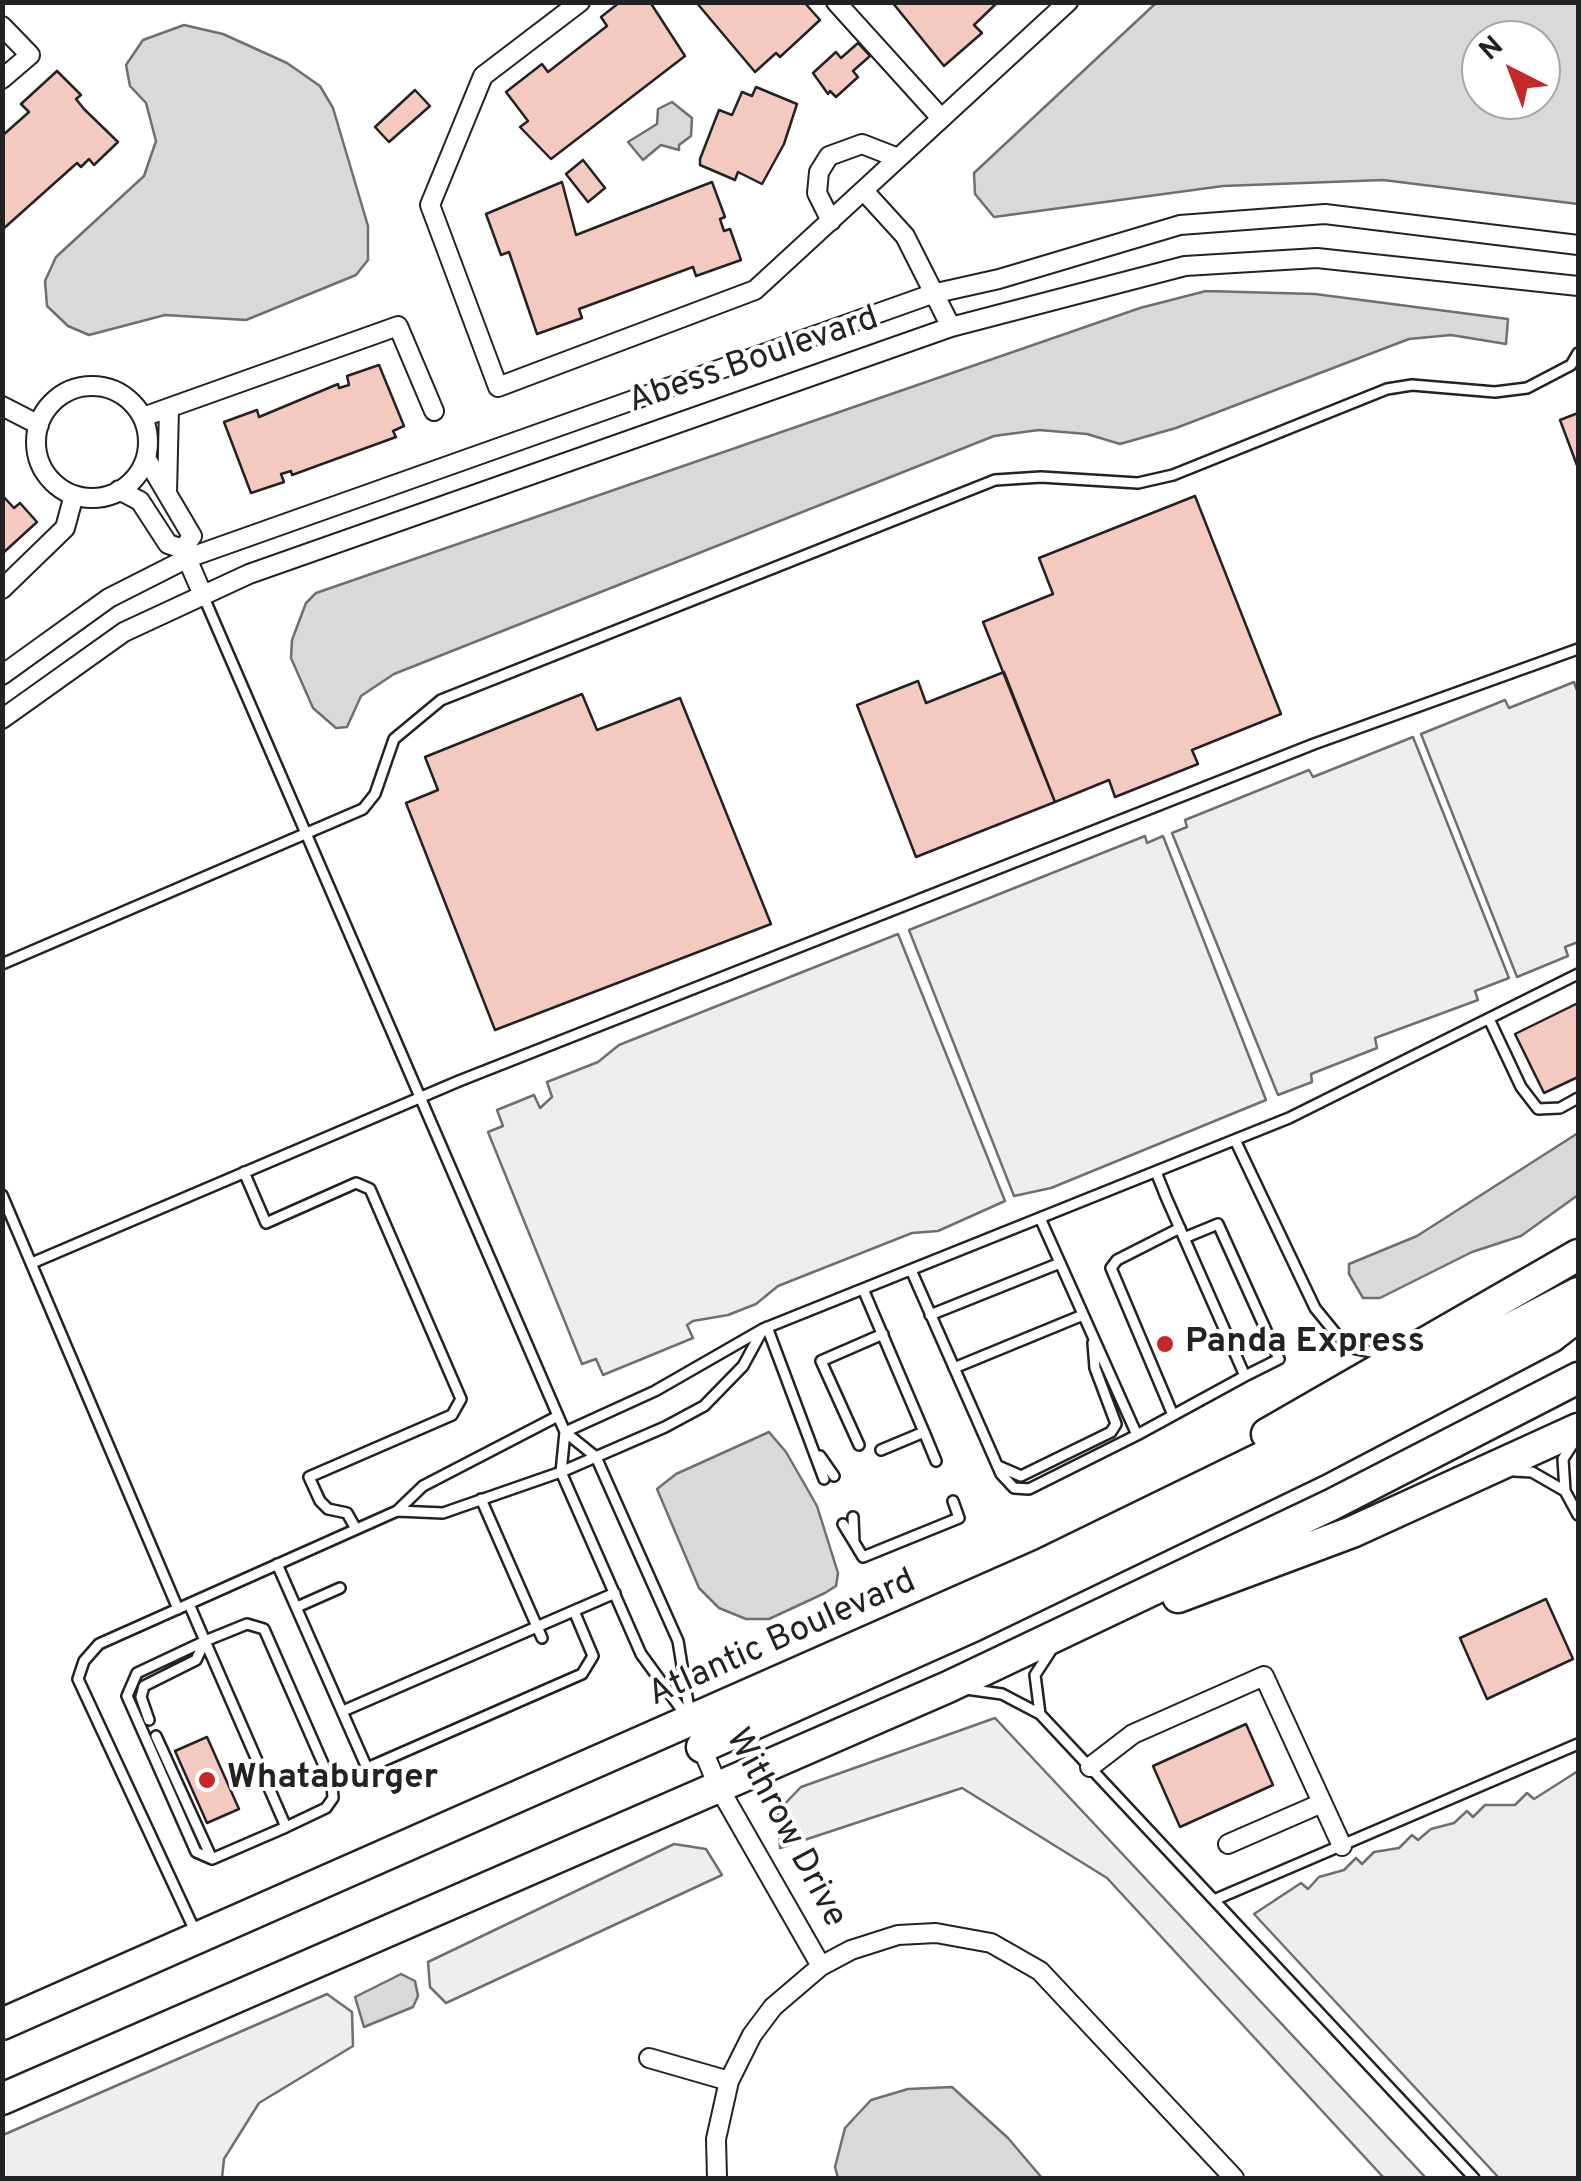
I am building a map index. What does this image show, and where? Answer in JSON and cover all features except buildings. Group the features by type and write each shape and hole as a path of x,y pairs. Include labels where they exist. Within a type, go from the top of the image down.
{"highway":[{"path":"1044,1564 1578,1255"},
{"name":"Atlantic Boulevard","path":"2,2024 199,1938 696,1735 1292,1443 1578,1294"},
{"path":"696,1735 1154,1540 1518,1355 1578,1316"},
{"path":"2,2099 948,1687 1070,1631 1578,1378"},
{"path":"1070,1631 1216,1584 1352,1532 1578,1432"}],"street":[{"path":"580,2 483,76 430,206 498,387 755,290 1068,2"},
{"path":"836,2 941,118"},
{"path":"2,26 30,55 2,79"},
{"path":"831,222 817,193 819,172 830,156 862,144 898,158"},
{"path":"864,190 905,236 950,328"},
{"name":"Abess Boulevard","path":"2,675 108,598 185,554 932,294 999,279 1180,225 1325,214 1578,245"},
{"name":"Abess Boulevard","path":"2,719 124,632 202,593 950,328 1186,266 1317,258 1578,286"},
{"path":"143,417 398,326 434,411"},
{"path":"146,458 132,482 119,490 105,496 74,495 47,474 36,442 39,425 58,398 88,386 120,393 143,417 146,458 192,536 185,554"},
{"path":"2,406 39,425"},
{"path":"167,494 169,408"},
{"path":"119,490 140,501 156,518 168,544 185,554 202,593"},
{"path":"2,589 65,528 74,495"},
{"path":"1090,1767 1133,1734 1264,1676 1342,1846"},
{"name":"Withrow Drive","path":"696,1735 718,1786 821,1966"},
{"path":"1228,1844 1322,1803"},
{"path":"717,2178 716,2138 729,2081 752,2035 773,2006 821,1966 880,1939 917,1933 955,1934 1008,1950 1055,1983 1234,2178"},
{"path":"648,2058 729,2081"}],"lane":[{"path":"2,964 363,809 375,794 394,739 442,700 995,480 1041,477 1138,482 1174,475 1386,390 1412,385 1496,392 1527,388 1571,365 1578,353"},
{"path":"202,593 565,1432 596,1457 678,1641 696,1735"},
{"path":"32,1263 418,1098 1314,744 1578,649"},
{"path":"565,1432 655,1391 765,1328 1235,1140 1578,974"},
{"path":"1489,1019 1521,1087 1538,1109 1560,1108 1578,1098"},
{"path":"1235,1140 1304,1288 1325,1322 1356,1349 1400,1357"},
{"path":"244,1172 266,1223 356,1183 370,1190 462,1400 452,1415 309,1477 320,1502 328,1509 347,1513 356,1529"},
{"path":"1156,1172 1245,1376"},
{"path":"2,1195 178,1609"},
{"path":"1040,1218 1137,1435"},
{"path":"911,1270 996,1464 1008,1483 1022,1490 1137,1435 1278,1359 1218,1224 1182,1233 1116,1260 1111,1268 1172,1415"},
{"path":"930,1315 1060,1263"},
{"path":"863,1289 936,1461"},
{"path":"954,1368 1084,1315"},
{"path":"397,1510 443,1513 562,1472 704,1406 743,1366 765,1328"},
{"path":"765,1328 829,1478"},
{"path":"860,1445 821,1360 882,1334"},
{"path":"996,1464 1021,1476 1111,1432 1116,1424 1095,1368 1093,1336"},
{"path":"199,1938 78,1679 84,1661 99,1644 397,1510 424,1486 558,1416"},
{"path":"565,1432 562,1472 614,1593 641,1654 696,1735"},
{"path":"881,1450 924,1432"},
{"path":"1578,1432 1563,1459 1565,1491 1578,1515"},
{"path":"1491,1469 1532,1472 1565,1491"},
{"path":"481,1500 542,1638"},
{"path":"843,1524 863,1557 960,1518 953,1501"},
{"path":"853,1518 854,1542"},
{"path":"278,1564 368,1768"},
{"path":"296,1608 340,1588"},
{"path":"343,1711 614,1593"},
{"path":"189,1604 286,1826"},
{"path":"332,1784 582,1674 593,1656 574,1611"},
{"path":"257,1623 264,1629 332,1784 333,1798 326,1808 212,1859 196,1852 127,1696 137,1674 205,1641 247,1624 257,1623"},
{"path":"1040,1714 1035,1676 1070,1631"},
{"path":"514,1637 519,1648"},
{"path":"149,1720 141,1697 144,1686 196,1660 205,1641"},
{"path":"492,1646 497,1658"},
{"path":"471,1656 476,1668"},
{"path":"446,1666 452,1678"},
{"path":"556,1672 561,1683"},
{"path":"424,1676 430,1688"},
{"path":"534,1681 539,1693"},
{"path":"401,1686 406,1698"},
{"path":"948,1687 1002,1694 1040,1714 1474,2178"},
{"path":"512,1692 517,1703"},
{"path":"380,1695 386,1708"},
{"path":"489,1702 494,1713"},
{"path":"465,1710 471,1723"},
{"path":"444,1721 449,1732"},
{"path":"421,1731 427,1742"},
{"path":"156,1736 212,1859"},
{"path":"400,1740 405,1752"},
{"path":"1214,1900 1578,1744"}],"shaded area":[{"path":"1156,3 1578,3 1578,204 1383,180 1223,186 994,217 975,194 974,173"},
{"path":"184,25 223,34 287,63 320,86 333,108 368,226 368,260 356,275 246,320 165,315 89,335 68,326 47,306 45,281 56,257 144,176 156,141 146,103 130,86 126,65 143,40"},
{"path":"672,102 692,118 691,136 679,145 679,150 661,145 643,160 628,142 657,124 658,109"},
{"path":"1206,291 1315,294 1508,319 1506,344 1451,335 1409,339 1176,428 1120,444 1087,434 1039,430 994,436 394,674 361,696 347,727 336,728 313,708 291,658 292,640 306,603 316,593 1140,308"},
{"path":"1574,682 1578,693 1578,942 1565,947 1568,956 1517,977 1421,734 1505,700 1509,708"},
{"path":"1413,737 1509,978 1475,991 1478,1000 1375,1038 1377,1048 1311,1074 1312,1082 1278,1095 1172,833 1187,827 1185,820 1309,770 1313,777"},
{"path":"1145,836 1147,843 1163,836 1266,1100 1051,1188 1014,1196 909,930"},
{"path":"898,934 1005,1201 938,1231 912,1233 778,1286 756,1304 728,1315 693,1321 687,1325 693,1338 603,1375 596,1359 582,1364 488,1132 503,1126 497,1110 534,1095 540,1108 552,1097 547,1082 598,1062 619,1045"},
{"path":"1578,1133 1578,1195 1521,1236 1472,1252 1380,1298 1363,1298 1349,1274 1349,1264 1417,1236"},
{"path":"769,1432 786,1452 817,1506 838,1573 836,1586 825,1593 769,1619 746,1619 719,1608 699,1588 657,1489 676,1474"},
{"path":"995,1718 1426,2178 1384,2178 1107,1878 962,1788 780,1848 778,1811 801,1787"},
{"path":"1578,1771 1578,2178 1499,2178 1254,1914 1301,1883 1308,1889 1319,1877 1344,1870 1356,1858 1362,1864 1374,1852 1399,1848 1412,1835 1418,1840 1431,1829 1454,1823 1467,1811 1473,1817 1485,1805 1515,1805 1527,1793 1534,1799"},
{"path":"674,1844 706,1849 722,1875 446,2003 430,1987 428,1962"},
{"path":"401,1974 415,1981 418,1996 413,2007 364,2027 355,1997"},
{"path":"327,1994 352,2012 353,2046 259,2103 224,2159 222,2178 3,2178 3,2135"},
{"path":"952,2087 1008,2138 1042,2178 838,2178 835,2167 845,2128 871,2100 908,2089"}],"place":[{"name":"Panda Express","path":"1165,1344"},
{"name":"Whataburger","path":"207,1780"}]}
